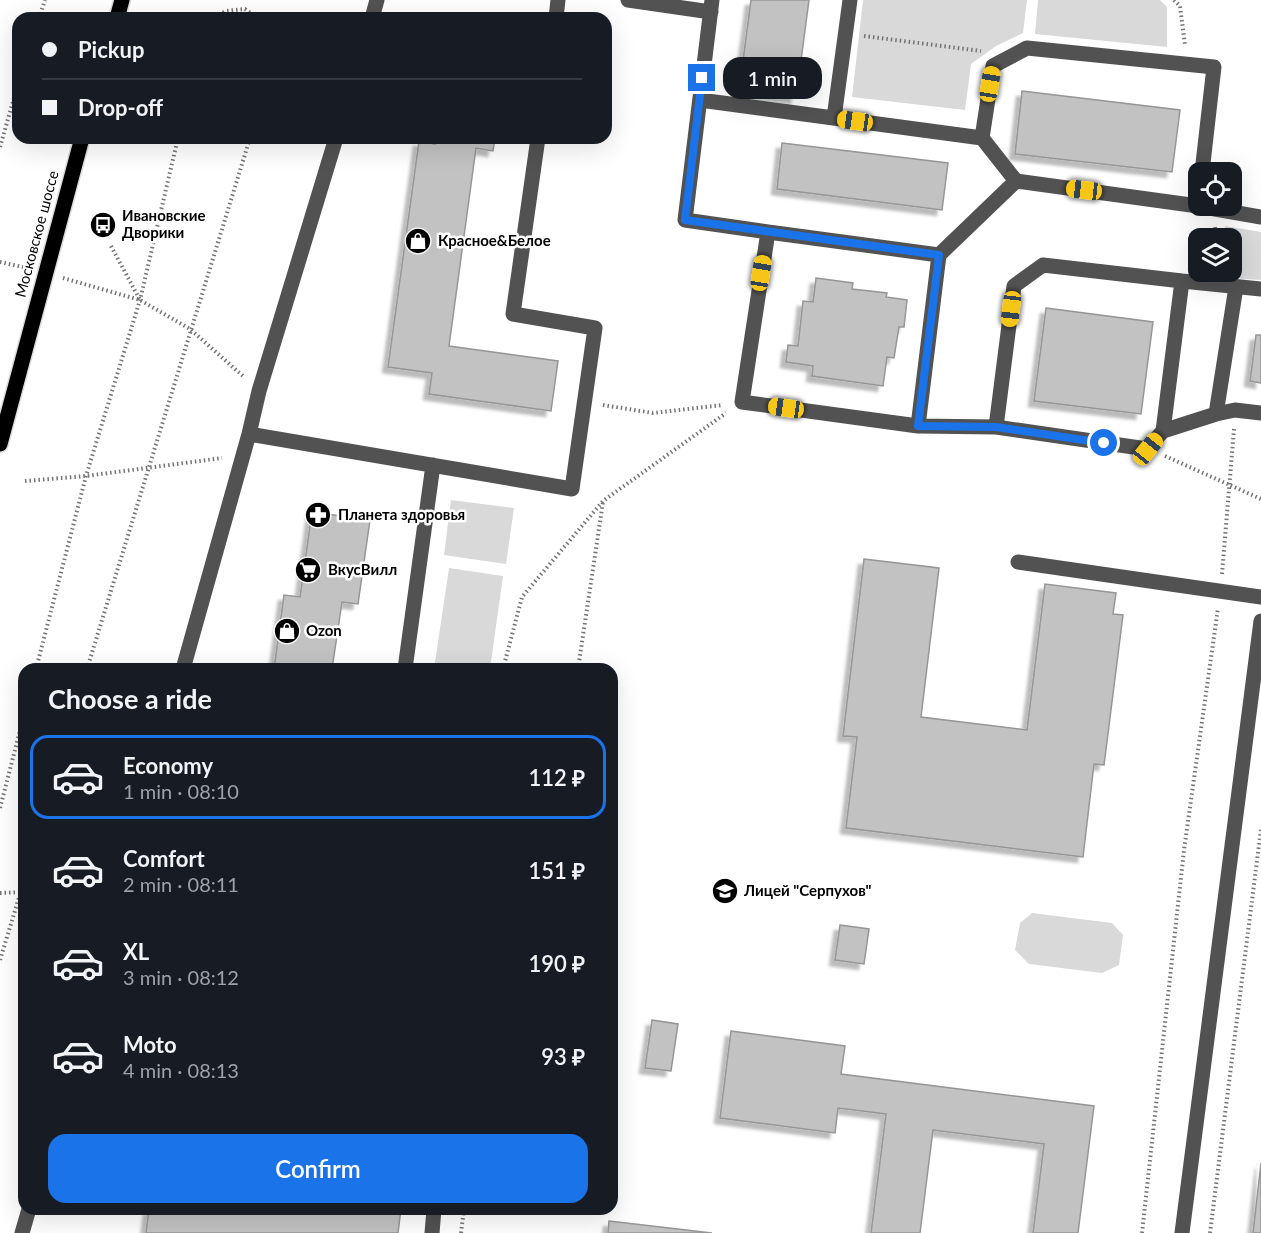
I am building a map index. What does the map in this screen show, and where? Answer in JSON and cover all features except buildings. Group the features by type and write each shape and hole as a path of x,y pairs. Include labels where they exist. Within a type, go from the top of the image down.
{"main road":[{"name":"Московское шоссе","path":"0,444 44,272 80,144"}],"lane":[{"path":"628,0 711,6 685,220 939,255"},
{"path":"834,118 850,0"},
{"path":"982,138 993,66 1027,48 1187,64 1214,67 1203,162"},
{"path":"700,100 982,138 1016,181 1188,205"},
{"path":"185,663 244,455 259,391 334,144"},
{"path":"249,434 572,489 595,328 513,314 537,144"},
{"path":"918,426 939,255 1016,181"},
{"path":"1242,214 1261,217"},
{"path":"768,232 742,402 918,426 996,427 1148,449 1163,431 1216,414 1236,410 1261,413"},
{"path":"996,427 1014,286 1043,265 1261,289"},
{"path":"1163,431 1182,281"},
{"path":"1216,414 1236,287"},
{"path":"406,663 433,465"},
{"path":"1018,562 1261,597"},
{"path":"1182,1233 1261,621"},
{"path":"22,1233 27,1215"},
{"path":"432,1233 434,1215"}],"path":[{"path":"1176,0 1179,6 1187,64"},
{"path":"224,12 245,9 249,12"},
{"path":"845,33 988,52 993,66"},
{"path":"0,147 12,105"},
{"path":"38,663 86,476 140,300 177,144"},
{"path":"89,663 147,467 248,144"},
{"path":"111,246 140,300"},
{"path":"0,262 44,272 140,300 190,329 259,391"},
{"path":"584,403 653,413 742,402"},
{"path":"505,663 522,597 603,501 742,402"},
{"path":"1142,1233 1184,850 1220,591 1236,410"},
{"path":"1148,449 1229,482 1261,499"},
{"path":"25,481 86,476 244,455"},
{"path":"579,663 603,501"},
{"path":"0,808 18,739"},
{"path":"1210,1233 1261,829"},
{"path":"0,893 18,892"},
{"path":"0,960 18,904"},
{"path":"461,1233 463,1215"}],"shaded area":[{"path":"863,0 1027,0 1023,33 996,46 971,64 965,110 852,97"},
{"path":"1038,0 1160,0 1167,7 1167,47 1035,34"},
{"path":"1242,229 1261,232 1261,280 1242,279"},
{"path":"451,500 514,508 506,564 444,555"},
{"path":"449,568 503,576 491,663 435,663"},
{"path":"1032,913 1112,923 1123,935 1119,965 1102,973 1029,964 1015,950 1020,923"}],"place":[{"name":"Ивановские Дворики","path":"103,225"},
{"name":"Красное&Белое","path":"418,241"},
{"name":"Планета здоровья","path":"318,515"},
{"name":"ВкусВилл","path":"308,570"},
{"name":"Ozon","path":"287,631"},
{"name":"Лицей \"Серпухов\"","path":"725,891"}],"route":[{"path":"702,78 685,220 939,255 918,426 996,427 1104,443"}]}
